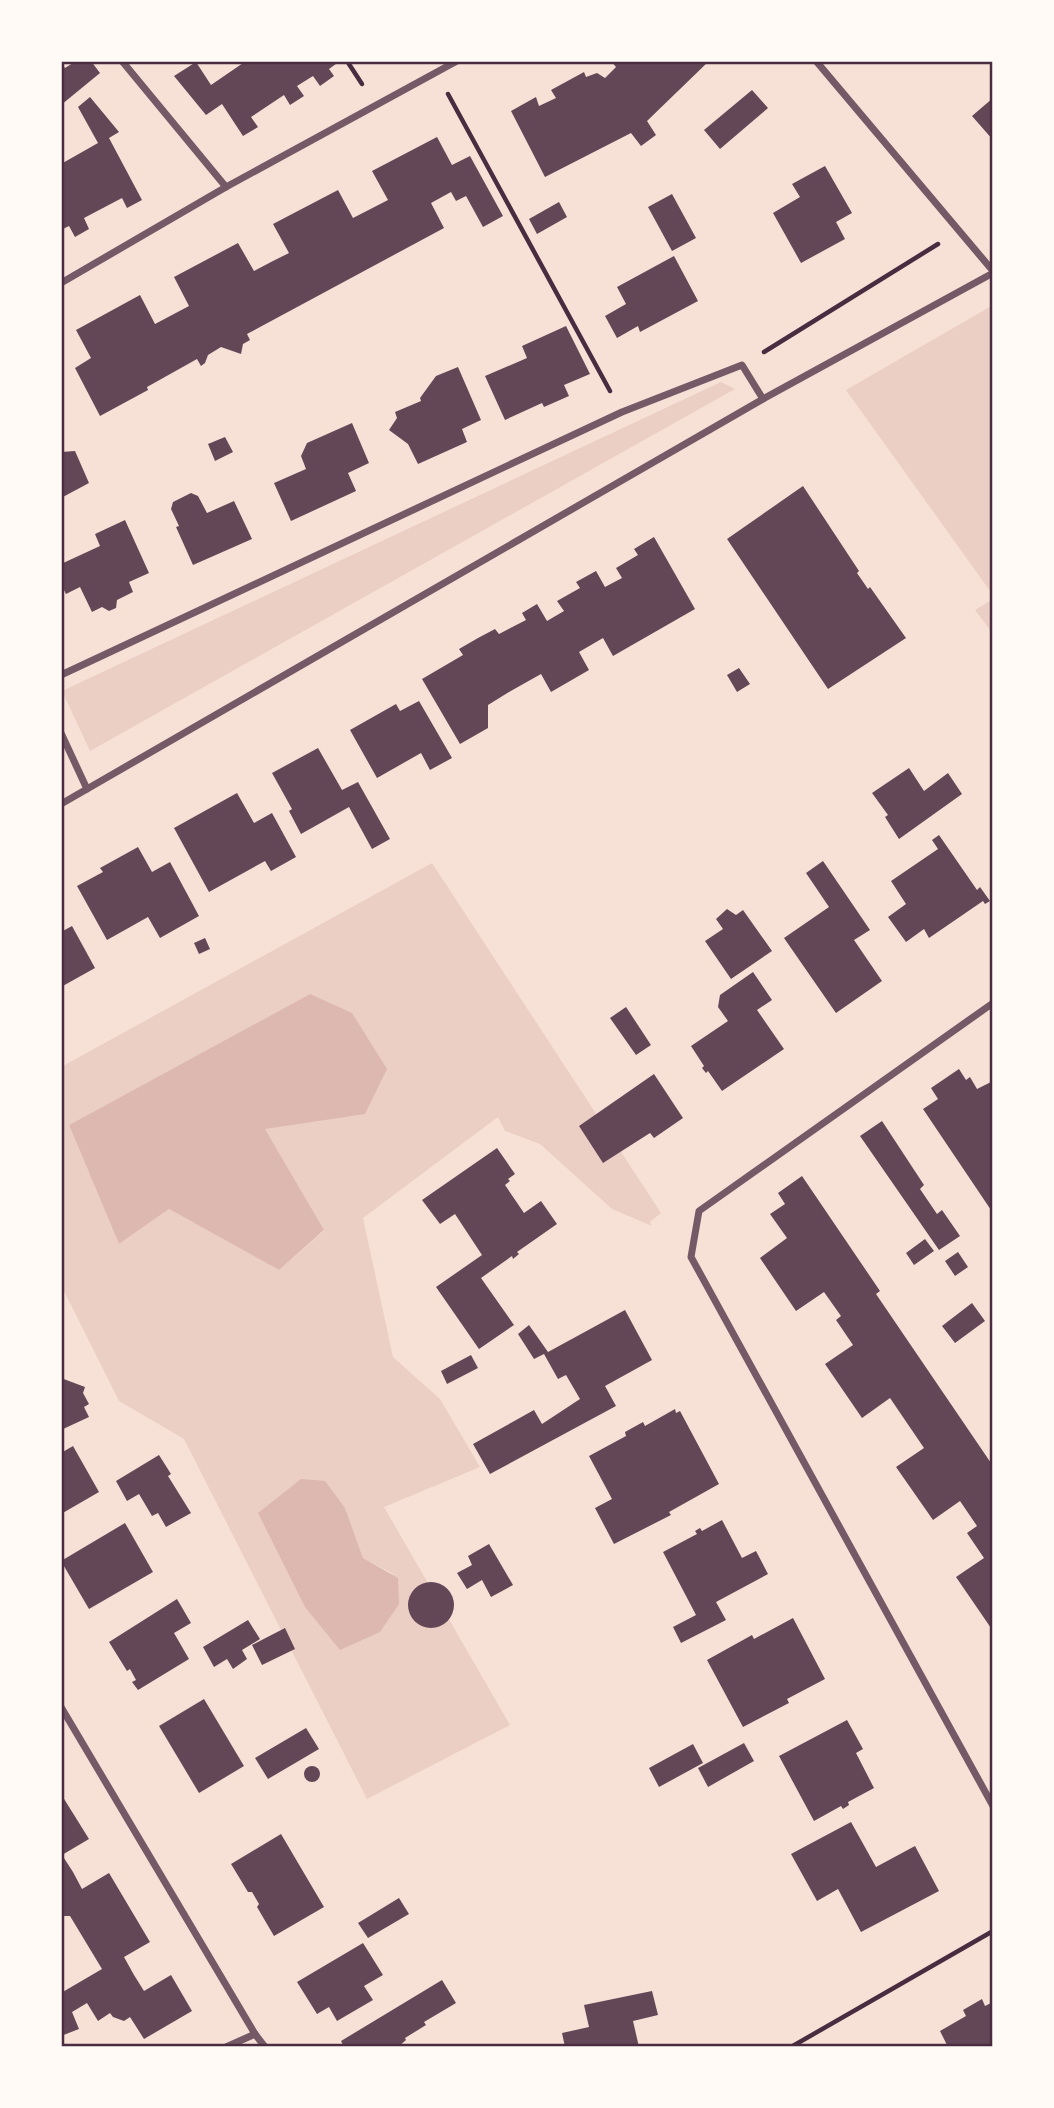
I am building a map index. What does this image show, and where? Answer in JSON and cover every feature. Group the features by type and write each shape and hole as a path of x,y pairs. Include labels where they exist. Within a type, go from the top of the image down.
{"street":[{"path":"122,61 226,187"},
{"path":"61,283 226,187 457,61"},
{"path":"61,804 763,399 993,272 817,62"},
{"path":"61,675 622,412 742,365 763,399"},
{"path":"61,733 87,789"},
{"path":"992,1005 699,1211 691,1257 993,1806"},
{"path":"61,1707 265,2047"},
{"path":"226,2047 255,2034"}],"path":[{"path":"436,72 622,412"},
{"path":"742,365 958,232"},
{"path":"791,2047 993,1930"}],"shaded area":[{"path":"993,305 993,595 846,390"},
{"path":"721,382 735,389 90,751 62,691"},
{"path":"993,599 993,634 975,610"},
{"path":"432,863 661,1213 650,1222 652,1226 612,1209 540,1144 505,1131 498,1117 363,1218 393,1357 440,1399 480,1467 384,1507 510,1725 367,1799 184,1439 119,1401 61,1285 61,1067","holes":["310,994 265,1129 324,1231 279,1270 169,1209 119,1244 69,1125","345,1508 363,1558 395,1575 270,1540"]},
{"path":"310,994 352,1013 387,1069 365,1114 265,1129 324,1230 279,1270 169,1209 119,1244 69,1125"},
{"path":"301,1479 325,1481 345,1508 363,1558 398,1578 399,1604 380,1632 340,1650 305,1607 258,1513"}],"building":[{"path":"76,61 91,61 100,73 61,105 61,63 65,68"},
{"path":"246,61 340,61 329,69 334,76 320,86 313,76 297,86 304,96 290,105 284,95 251,117 258,127 243,136 222,104 206,115 174,76 196,62 211,85"},
{"path":"611,61 709,61 647,121 656,135 641,146 631,133 545,177 511,111 536,97 539,106 556,98 551,90 584,72 586,77 597,73 605,78 616,67"},
{"path":"752,90 768,108 720,149 704,130"},
{"path":"90,97 119,132 109,138 142,200 127,208 122,198 84,218 89,229 75,237 69,226 61,230 61,164 98,143 78,107"},
{"path":"993,98 993,140 972,116"},
{"path":"437,137 452,165 470,156 503,216 483,227 466,196 456,201 451,192 431,203 444,228 247,334 250,340 243,344 241,354 221,347 208,355 201,366 197,359 100,416 75,368 91,358 76,330 140,295 155,324 189,306 174,277 238,243 254,271 289,253 273,224 338,190 353,218 388,200 372,171"},
{"path":"825,166 852,213 836,222 845,239 801,263 773,213 800,197 792,184"},
{"path":"672,194 696,238 672,251 648,207"},
{"path":"559,202 567,217 537,234 529,219"},
{"path":"674,256 698,301 640,332 638,326 617,338 605,316 626,304 617,287"},
{"path":"566,326 590,374 564,385 569,396 544,407 542,403 505,420 485,376 527,358 522,346"},
{"path":"458,367 481,420 462,429 467,442 418,464 408,444 389,430 397,418 395,412 421,401 420,398 436,376"},
{"path":"352,423 369,463 348,473 356,491 291,521 274,483 306,469 301,456 307,443"},
{"path":"225,437 233,452 215,461 208,444"},
{"path":"75,451 89,483 61,498 61,452"},
{"path":"803,486 859,571 857,573 906,638 828,689 727,539"},
{"path":"191,493 198,496 207,513 234,501 252,539 193,565 171,509 173,502"},
{"path":"125,520 149,573 129,582 133,592 117,600 116,608 109,611 102,607 92,612 80,587 66,594 61,584 61,564 100,546 95,534"},
{"path":"654,537 695,609 613,656 603,638 579,652 589,670 551,692 541,674 509,692 488,705 488,728 460,744 422,679 463,655 459,649 478,638 495,629 499,634 526,620 522,613 537,604 547,621 564,611 557,601 580,588 576,582 596,571 605,587 622,578 616,568 638,555 634,549"},
{"path":"739,668 750,684 737,692 727,675"},
{"path":"419,701 452,758 430,770 421,753 377,778 350,730 396,704 400,711"},
{"path":"318,748 342,790 358,782 390,839 372,849 349,807 301,834 289,811 292,809 272,773"},
{"path":"909,768 924,791 948,773 962,794 899,839 885,817 888,815 872,793"},
{"path":"237,793 254,823 272,813 296,857 271,871 265,861 209,892 174,828"},
{"path":"939,835 977,890 980,887 990,901 985,904 983,901 929,938 924,929 906,942 888,917 906,904 891,881 938,849 932,840"},
{"path":"138,847 152,872 170,862 199,916 160,938 148,917 107,940 77,886 103,872 100,868"},
{"path":"823,861 870,930 854,940 882,981 836,1013 784,938 829,907 806,873"},
{"path":"727,909 736,915 743,910 772,951 731,979 705,941 723,929 716,919"},
{"path":"72,926 95,968 61,987 61,932"},
{"path":"205,938 210,949 199,954 194,943"},
{"path":"753,972 772,1000 757,1010 784,1049 722,1091 708,1071 706,1073 702,1068 704,1066 691,1046 728,1021 718,1007 720,995"},
{"path":"626,1007 651,1045 636,1055 610,1018"},
{"path":"959,1069 966,1080 970,1077 977,1089 993,1081 993,1213 923,1109 938,1099 931,1088"},
{"path":"654,1074 683,1118 654,1138 650,1133 603,1163 579,1126"},
{"path":"882,1121 924,1185 920,1189 937,1214 942,1210 960,1236 939,1250 860,1136"},
{"path":"497,1148 515,1174 505,1185 524,1213 541,1201 557,1224 517,1252 519,1254 513,1259 512,1256 481,1278 514,1325 479,1349 436,1287 482,1255 455,1214 440,1224 422,1200"},
{"path":"802,1176 880,1291 876,1294 993,1466 993,1631 956,1577 984,1558 967,1533 977,1526 960,1501 933,1520 896,1467 924,1448 890,1398 862,1418 825,1364 853,1345 836,1320 841,1316 824,1292 796,1311 760,1258 787,1238 770,1214 785,1204 778,1193"},
{"path":"925,1239 934,1251 914,1265 906,1253"},
{"path":"958,1252 968,1267 955,1276 945,1261"},
{"path":"972,1303 985,1321 955,1343 942,1326"},
{"path":"625,1310 652,1360 605,1386 616,1406 490,1474 473,1444 534,1410 542,1424 580,1399 566,1375 558,1379 544,1354 534,1359 518,1334 529,1325 548,1352"},
{"path":"471,1355 478,1368 447,1384 441,1371"},
{"path":"61,1378 85,1387 83,1393 89,1404 84,1407 89,1417 61,1430"},
{"path":"675,1409 676,1413 680,1411 719,1484 669,1512 671,1515 614,1544 595,1508 612,1499 589,1456 626,1436 625,1432 643,1422 645,1426"},
{"path":"73,1446 99,1492 61,1514 61,1453"},
{"path":"159,1455 171,1474 168,1476 191,1513 166,1527 158,1513 152,1516 139,1494 127,1501 116,1481"},
{"path":"722,1520 742,1558 756,1551 768,1574 716,1602 726,1620 681,1643 673,1627 696,1615 663,1552 697,1534 695,1531 700,1528 702,1531"},
{"path":"125,1523 153,1572 89,1609 61,1561"},
{"path":"489,1544 513,1585 491,1597 482,1580 467,1589 457,1573 472,1565 468,1556"},
{"path":"431,1582 440,1583 447,1589 453,1596 453,1614 447,1621 440,1627 431,1628 422,1627 415,1621 409,1614 408,1605 409,1596 415,1589 422,1583"},
{"path":"177,1599 191,1623 174,1633 189,1659 138,1690 132,1682 136,1680 130,1669 127,1671 109,1642"},
{"path":"793,1618 825,1679 787,1699 789,1703 743,1727 707,1660 752,1635 754,1639"},
{"path":"248,1620 260,1639 242,1650 247,1659 233,1669 227,1659 214,1667 203,1647"},
{"path":"285,1628 295,1649 262,1665 252,1645"},
{"path":"204,1699 244,1766 199,1793 159,1726"},
{"path":"847,1720 863,1749 856,1753 874,1788 848,1802 849,1805 843,1809 841,1806 814,1821 779,1756"},
{"path":"306,1728 319,1749 268,1779 255,1758"},
{"path":"744,1743 754,1761 708,1787 698,1768"},
{"path":"693,1744 703,1763 659,1787 649,1768"},
{"path":"312,1766 318,1768 318,1780 312,1782 306,1780 304,1774 306,1768"},
{"path":"61,1794 89,1839 62,1855 82,1889 109,1873 150,1942 124,1957 134,1975 144,1991 171,1975 192,2011 144,2039 130,2017 124,2021 110,2013 98,2021 87,2003 72,2012 79,2029 61,2036 61,1993 102,1969 70,1916 61,1916"},
{"path":"851,1822 876,1867 915,1846 939,1891 861,1932 838,1889 817,1901 791,1854"},
{"path":"281,1834 324,1907 274,1936 257,1907 259,1904 252,1892 248,1892 231,1864"},
{"path":"399,1898 409,1914 368,1938 358,1923"},
{"path":"363,1943 383,1975 364,1986 373,2000 337,2021 329,2007 317,2014 297,1982"},
{"path":"442,1980 456,2003 424,2022 426,2025 405,2038 398,2047 344,2047 341,2041"},
{"path":"652,1991 658,2015 633,2021 639,2047 565,2047 562,2033 589,2027 584,2005"},
{"path":"982,1999 985,2006 993,2002 993,2047 948,2047 940,2031 966,2016 963,2010"}]}
